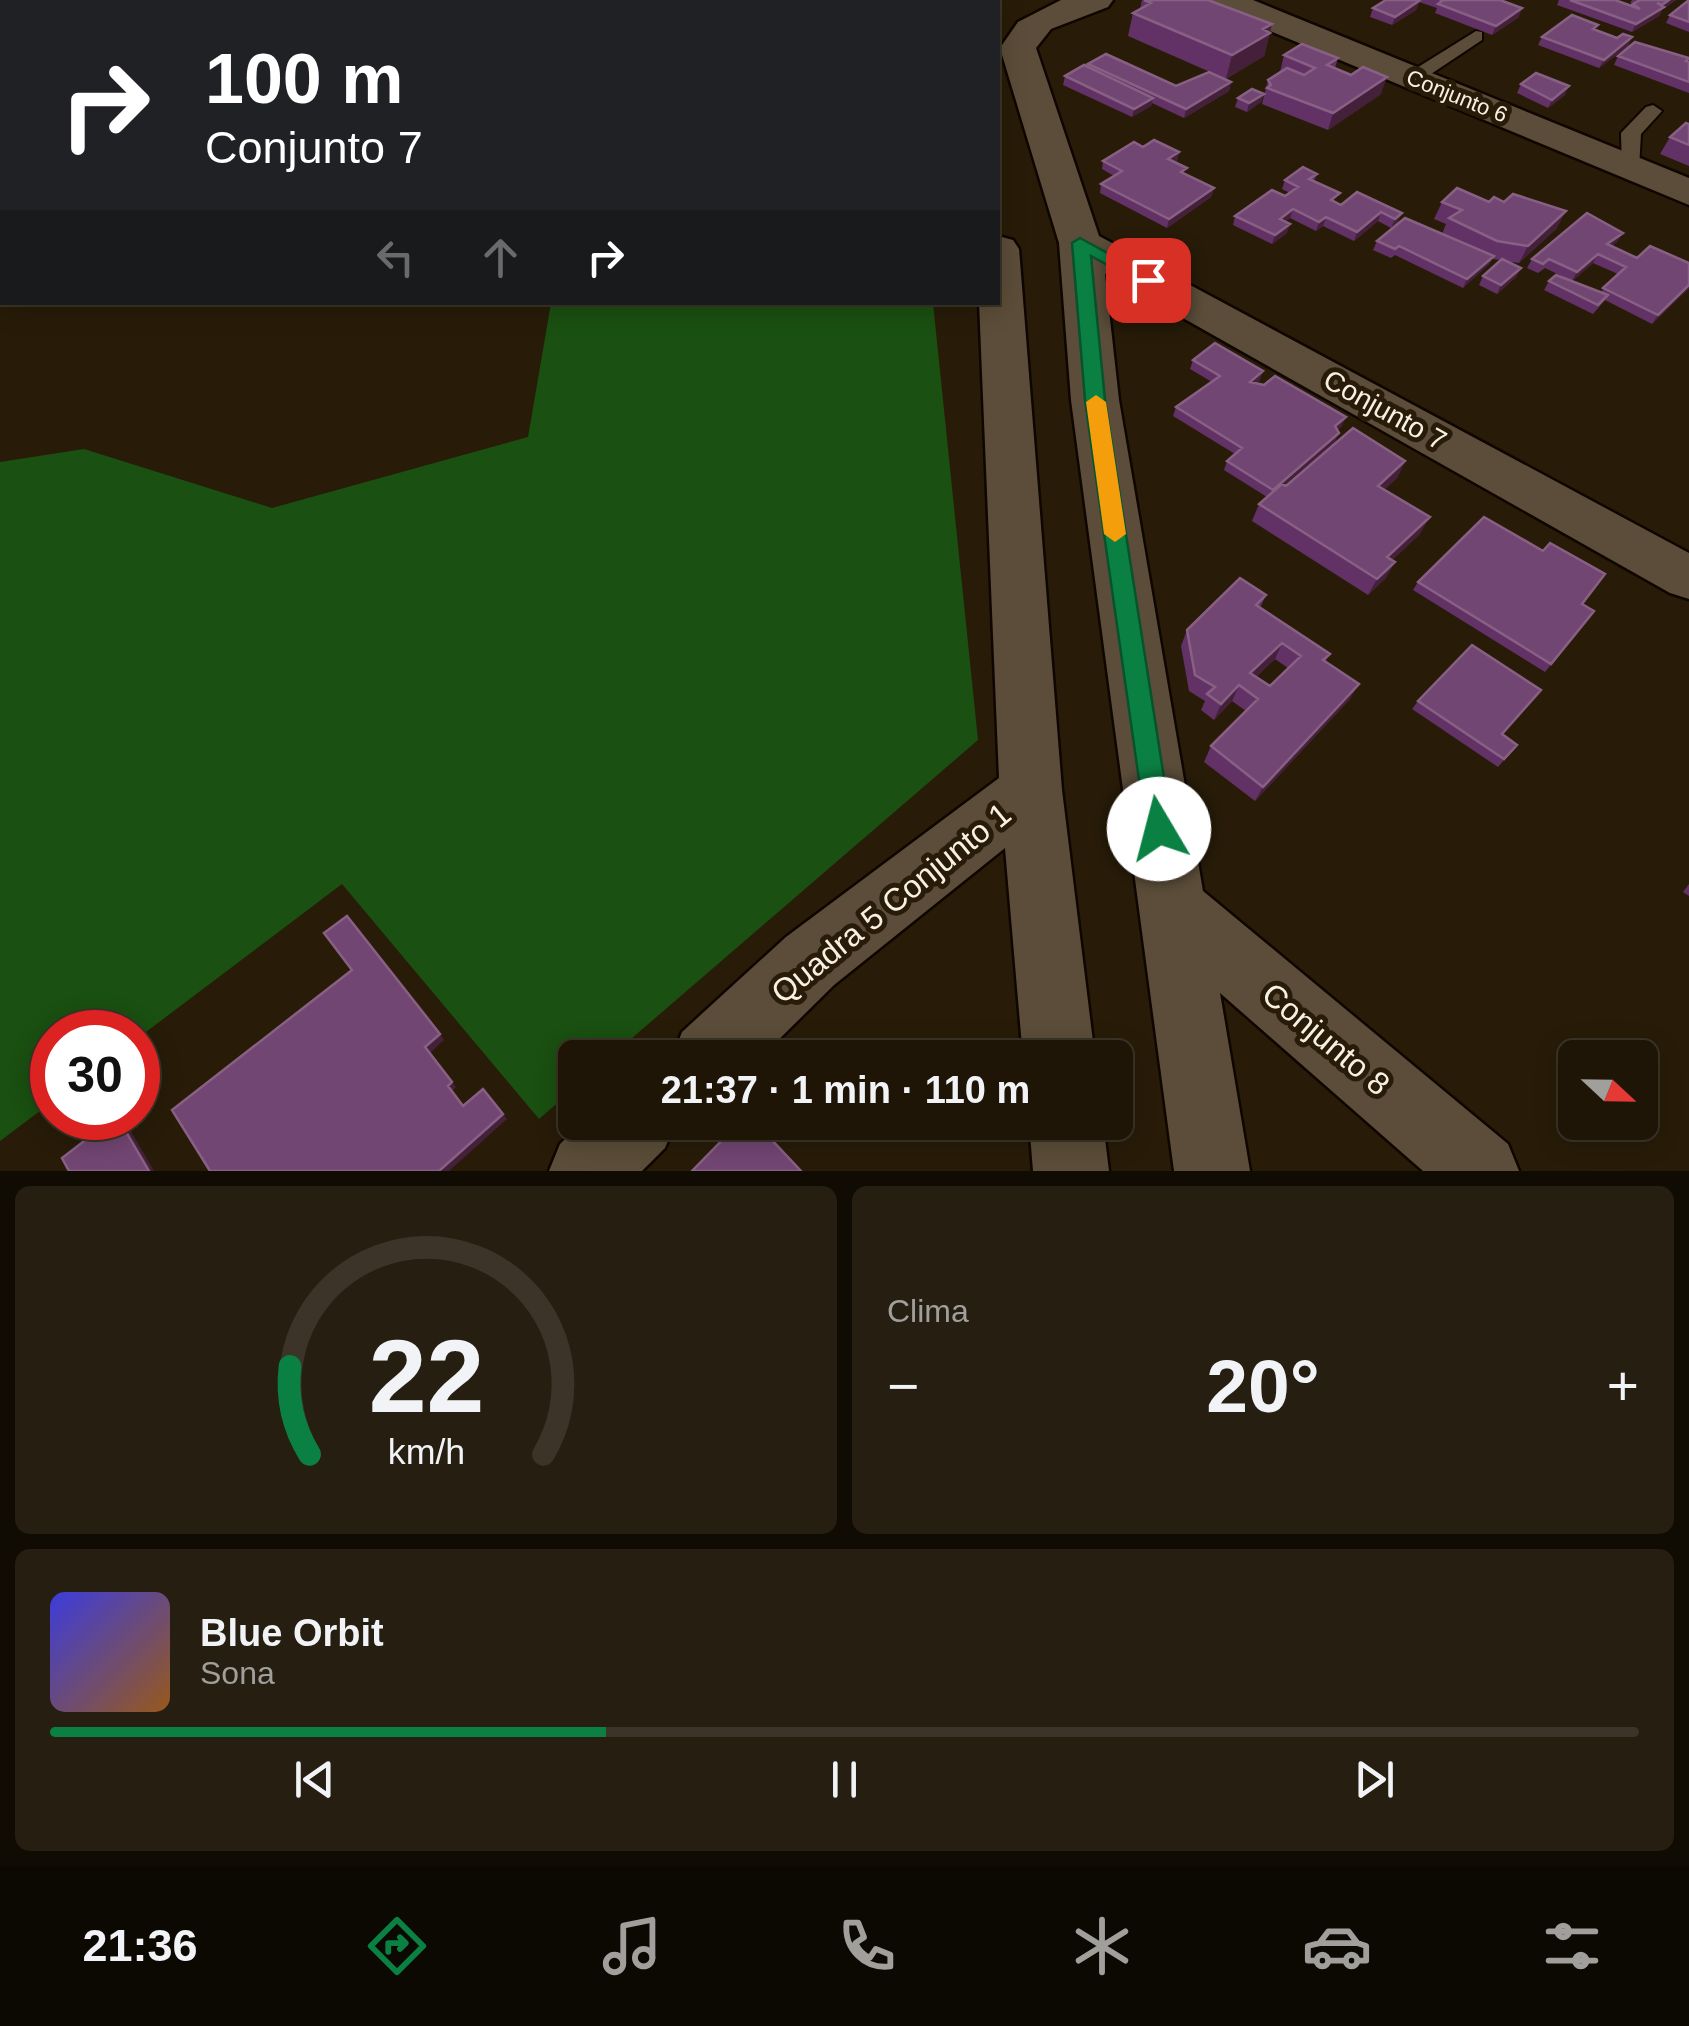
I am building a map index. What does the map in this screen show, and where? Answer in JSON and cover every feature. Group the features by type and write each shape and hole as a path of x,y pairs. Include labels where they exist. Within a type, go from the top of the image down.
{"street":[{"path":"1096,0 1032,26 1022,36 1018,48 1080,243 1095,400 1212,1171"},
{"name":"Conjunto 6","path":"1224,0 1689,193"},
{"name":"Conjunto 7","path":"1080,243 1689,578"},
{"path":"1000,282 1031,790 1057,1040"},
{"name":"Quadra 5 Conjunto 1","path":"727,1040 810,961 1031,790"},
{"name":"Conjunto 8","path":"1171,907 1481,1171"},
{"path":"587,1171 620,1140"},
{"path":"1068,1140 1071,1171"}],"lane":[{"path":"1413,78 1476,36"},
{"path":"1629,168 1631,133 1653,112"}],"green space":[{"path":"551,305 933,305 978,740 630,1040 558,1040 558,1103 539,1119 342,884 160,1021 160,1010 30,1010 30,1118 0,1141 0,462 84,449 272,508 528,437"}],"building":[{"path":"1144,0 1208,0 1272,24 1263,29 1270,33 1232,55 1133,13 1151,3"},
{"path":"1386,0 1419,1 1395,17 1373,8"},
{"path":"1440,0 1500,0 1522,8 1496,26 1438,4"},
{"path":"1570,0 1615,0 1640,9 1633,4 1640,0 1669,0 1662,5 1657,3 1664,7 1636,24"},
{"path":"1689,0 1689,22 1670,15"},
{"path":"1572,15 1617,38 1623,34 1632,37 1604,60 1542,37"},
{"path":"1635,42 1689,58 1689,82 1618,56"},
{"path":"1302,44 1338,58 1327,65 1351,75 1363,67 1387,77 1333,113 1267,88 1271,85 1268,80 1287,68 1304,75 1315,68 1284,55"},
{"path":"1106,54 1176,86 1209,72 1231,82 1186,109 1088,64"},
{"path":"1084,65 1153,98 1134,109 1065,76"},
{"path":"1536,73 1569,86 1552,100 1521,84"},
{"path":"1252,89 1264,94 1249,103 1238,98"},
{"path":"1689,124 1689,145 1670,137"},
{"path":"1154,140 1179,152 1168,159 1187,168 1181,172 1214,188 1169,219 1101,184 1122,171 1103,161 1134,142 1143,147"},
{"path":"1303,167 1317,174 1309,179 1340,193 1331,200 1341,205 1357,192 1402,213 1395,219 1381,212 1357,232 1326,217 1319,222 1293,209 1280,219 1290,224 1275,235 1235,216 1272,190 1285,196 1298,187 1285,180"},
{"path":"1457,188 1489,202 1494,197 1504,202 1513,194 1566,211 1528,246 1497,241 1449,218 1462,210 1442,202"},
{"path":"1587,213 1623,233 1607,244 1637,258 1650,246 1689,263 1689,285 1658,315 1603,288 1626,267 1598,254 1577,272 1549,259 1543,264 1532,259"},
{"path":"1405,218 1494,256 1467,279 1399,246 1395,249 1377,241"},
{"path":"1502,259 1521,268 1501,285 1483,276"},
{"path":"1556,275 1608,295 1598,305 1549,281"},
{"path":"1215,343 1263,371 1250,382 1264,385 1275,376 1346,417 1335,426 1339,433 1273,490 1227,461 1242,448 1176,407 1220,376 1193,360"},
{"path":"1353,428 1405,461 1378,486 1430,517 1387,557 1395,562 1377,579 1259,504"},
{"path":"1484,517 1543,551 1550,543 1605,574 1582,604 1594,611 1551,664 1418,582"},
{"path":"1240,578 1266,595 1256,605 1330,654 1323,660 1359,684 1263,787 1211,746 1258,699 1239,685 1221,704 1207,694 1215,687 1195,675 1187,630","holes":["1282,643 1301,656 1270,686 1250,673"]},
{"path":"1472,645 1541,690 1502,734 1517,745 1504,759 1418,701"},
{"path":"347,916 440,1034 425,1047 452,1082 448,1086 463,1106 483,1089 503,1114 439,1171 210,1171 172,1110 352,970 324,933"},
{"path":"85,1140 131,1140 149,1171 69,1171 62,1158"},
{"path":"722,1140 772,1140 801,1171 692,1171"}],"slow traffic":[{"path":"1096,402 1115,534"}],"route":[{"path":"1148,280 1080,243 1095,400 1159,829"}]}
